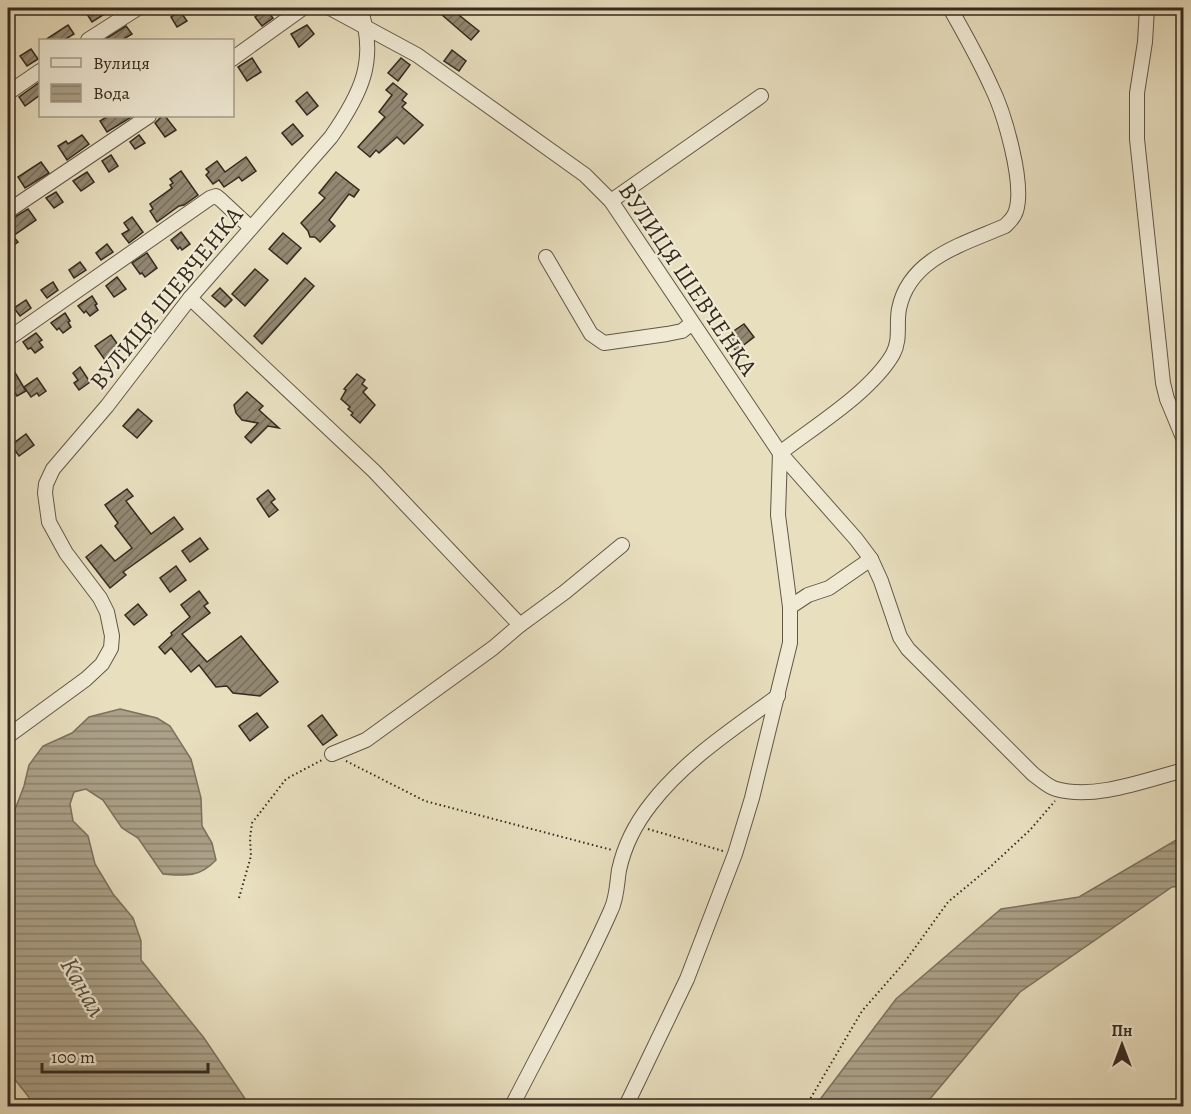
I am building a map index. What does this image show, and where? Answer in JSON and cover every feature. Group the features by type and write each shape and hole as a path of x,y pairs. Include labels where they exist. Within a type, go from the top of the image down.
{"street":[{"path":"90,39 138,8"},
{"path":"234,58 303,8"},
{"path":"330,8 367,28"},
{"path":"360,8 367,28"},
{"path":"626,1107 687,979 735,854 778,696 790,643 790,607 778,515 780,453 858,393 893,354 896,344 898,310 906,287 917,271 933,258 1005,226 1012,220 1016,211 1018,181 1004,120 992,86 950,8"},
{"path":"1147,8 1145,42 1137,93 1137,139 1164,383 1167,399 1184,440"},
{"name":"ВУЛИЦЯ ШЕВЧЕНКА","path":"367,28 426,61 585,175 611,201 780,453 871,559 900,636 908,649 1033,774 1054,789"},
{"name":"ВУЛИЦЯ ШЕВЧЕНКА","path":"8,736 86,679 102,664 111,648 112,636 107,612 100,598 66,553 49,522 45,493 46,484 53,469 107,406 190,298 331,137 348,112 364,75 368,42 367,28"},
{"path":"8,93 39,72"},
{"path":"611,201 761,96"},
{"path":"8,211 148,117"},
{"path":"8,339 210,198 216,196 251,228"},
{"path":"546,257 591,334 604,343 612,344 682,331 692,322"},
{"path":"190,298 374,471 520,625"},
{"path":"332,754 366,740 493,648 622,545"},
{"path":"790,607 808,594 829,588 871,559"},
{"path":"513,1104 573,991 613,906 624,853 636,826 670,782 702,752 778,696"},
{"path":"1054,789 1075,792 1099,791 1184,770"}],"path":[{"path":"239,898 251,856 252,823 286,779 332,754 425,801 624,853"},
{"path":"806,1107 862,1011 904,963 948,902 990,868 1030,830 1055,801 1054,789"},
{"path":"636,826 735,854"}],"water":[{"name":"Канал","path":"120,709 157,718 170,726 191,759 201,798 202,826 212,843 216,860 198,873 163,874 138,838 122,828 103,800 86,789 74,792 70,804 73,821 88,836 95,864 113,894 133,918 141,941 141,960 204,1038 250,1106 33,1106 8,1071 8,828 24,786 29,765 43,746 72,733 89,717"},
{"path":"1183,836 1183,886 1172,887 1020,992 924,1106 815,1106 896,999 1001,909 1079,897"}],"building":[{"path":"91,8 114,8 92,22 85,11"},
{"path":"434,8 450,8 479,31 471,40"},
{"path":"266,9 273,18 262,26 255,17"},
{"path":"180,11 187,21 177,27 171,17"},
{"path":"68,25 74,34 66,39 47,39"},
{"path":"307,25 314,34 299,47 291,34"},
{"path":"126,26 132,34 124,39 106,39"},
{"path":"31,49 38,59 27,66 20,56"},
{"path":"452,50 466,61 459,71 444,61"},
{"path":"252,58 261,72 247,81 238,67"},
{"path":"401,58 410,65 398,81 388,73"},
{"path":"39,83 39,96 25,106 19,97"},
{"path":"393,83 407,94 402,100 406,103 402,107 423,125 404,144 397,137 379,153 376,150 370,157 358,147 385,117 379,112 392,95 386,90"},
{"path":"307,92 318,106 307,115 296,101"},
{"path":"106,117 131,117 107,132 100,121"},
{"path":"161,117 166,117 176,130 165,137 155,123"},
{"path":"293,124 303,136 292,145 282,133"},
{"path":"82,135 89,144 67,160 58,146 66,141 68,144"},
{"path":"139,135 145,143 135,149 130,142"},
{"path":"111,155 118,166 109,172 102,161"},
{"path":"246,157 256,171 242,181 239,177 224,187 219,180 213,184 206,175 209,172 206,169 217,161 225,172"},
{"path":"41,162 49,173 25,188 18,177"},
{"path":"181,171 198,195 157,222 150,211 153,209 150,204 172,188 170,185 173,183 170,179"},
{"path":"87,172 94,182 81,191 73,181"},
{"path":"336,172 359,190 354,197 349,194 329,220 335,226 320,242 315,237 310,237 301,223 325,198 319,193"},
{"path":"56,192 63,202 54,208 46,198"},
{"path":"28,209 36,220 13,236 18,242 8,249 8,221"},
{"path":"132,217 143,232 129,243 122,234 129,230 124,223"},
{"path":"181,232 190,244 182,250 180,247 178,249 171,240"},
{"path":"283,233 301,248 287,264 269,249"},
{"path":"107,244 113,252 101,260 96,253"},
{"path":"147,253 157,268 145,277 132,263"},
{"path":"80,262 86,270 74,278 69,270"},
{"path":"255,269 268,280 245,306 232,294"},
{"path":"117,277 126,289 114,297 106,286"},
{"path":"305,278 314,286 262,344 254,336"},
{"path":"53,282 58,290 47,298 41,290"},
{"path":"220,288 232,300 225,307 212,296"},
{"path":"92,296 98,310 90,316 78,306"},
{"path":"26,300 31,308 20,316 14,308"},
{"path":"65,313 71,327 63,333 51,323"},
{"path":"744,324 754,337 736,351 725,337"},
{"path":"36,333 42,340 39,342 43,347 35,353 23,342"},
{"path":"111,335 121,349 105,360 95,346"},
{"path":"8,361 26,391 17,396 8,382"},
{"path":"80,367 90,382 79,390 74,383 78,380 73,373"},
{"path":"357,374 365,380 362,384 367,388 363,392 375,405 360,423 351,415 353,413 348,409 350,407 341,399 346,390 344,389"},
{"path":"37,378 46,391 39,396 37,393 31,397 24,387"},
{"path":"247,392 263,406 259,410 279,428 268,426 251,443 245,437 258,423 242,420 236,413 234,405"},
{"path":"138,409 152,421 137,438 123,426"},
{"path":"26,434 34,445 19,456 11,445"},
{"path":"127,489 133,496 126,501 151,534 174,517 183,529 123,572 126,575 110,588 86,557 101,545 115,561 132,548 115,526 118,523 105,505"},
{"path":"268,490 275,499 271,502 278,510 269,517 257,499"},
{"path":"200,538 208,549 190,562 182,551"},
{"path":"176,566 186,580 170,592 160,578"},
{"path":"199,591 208,603 204,606 210,613 182,634 207,662 241,636 278,682 260,696 233,693 227,686 216,687 199,665 191,672 171,648 165,654 159,647 190,617 181,605"},
{"path":"138,604 147,615 134,625 125,615"},
{"path":"257,713 268,727 250,741 239,726"},
{"path":"322,715 337,735 323,745 308,726"}]}
